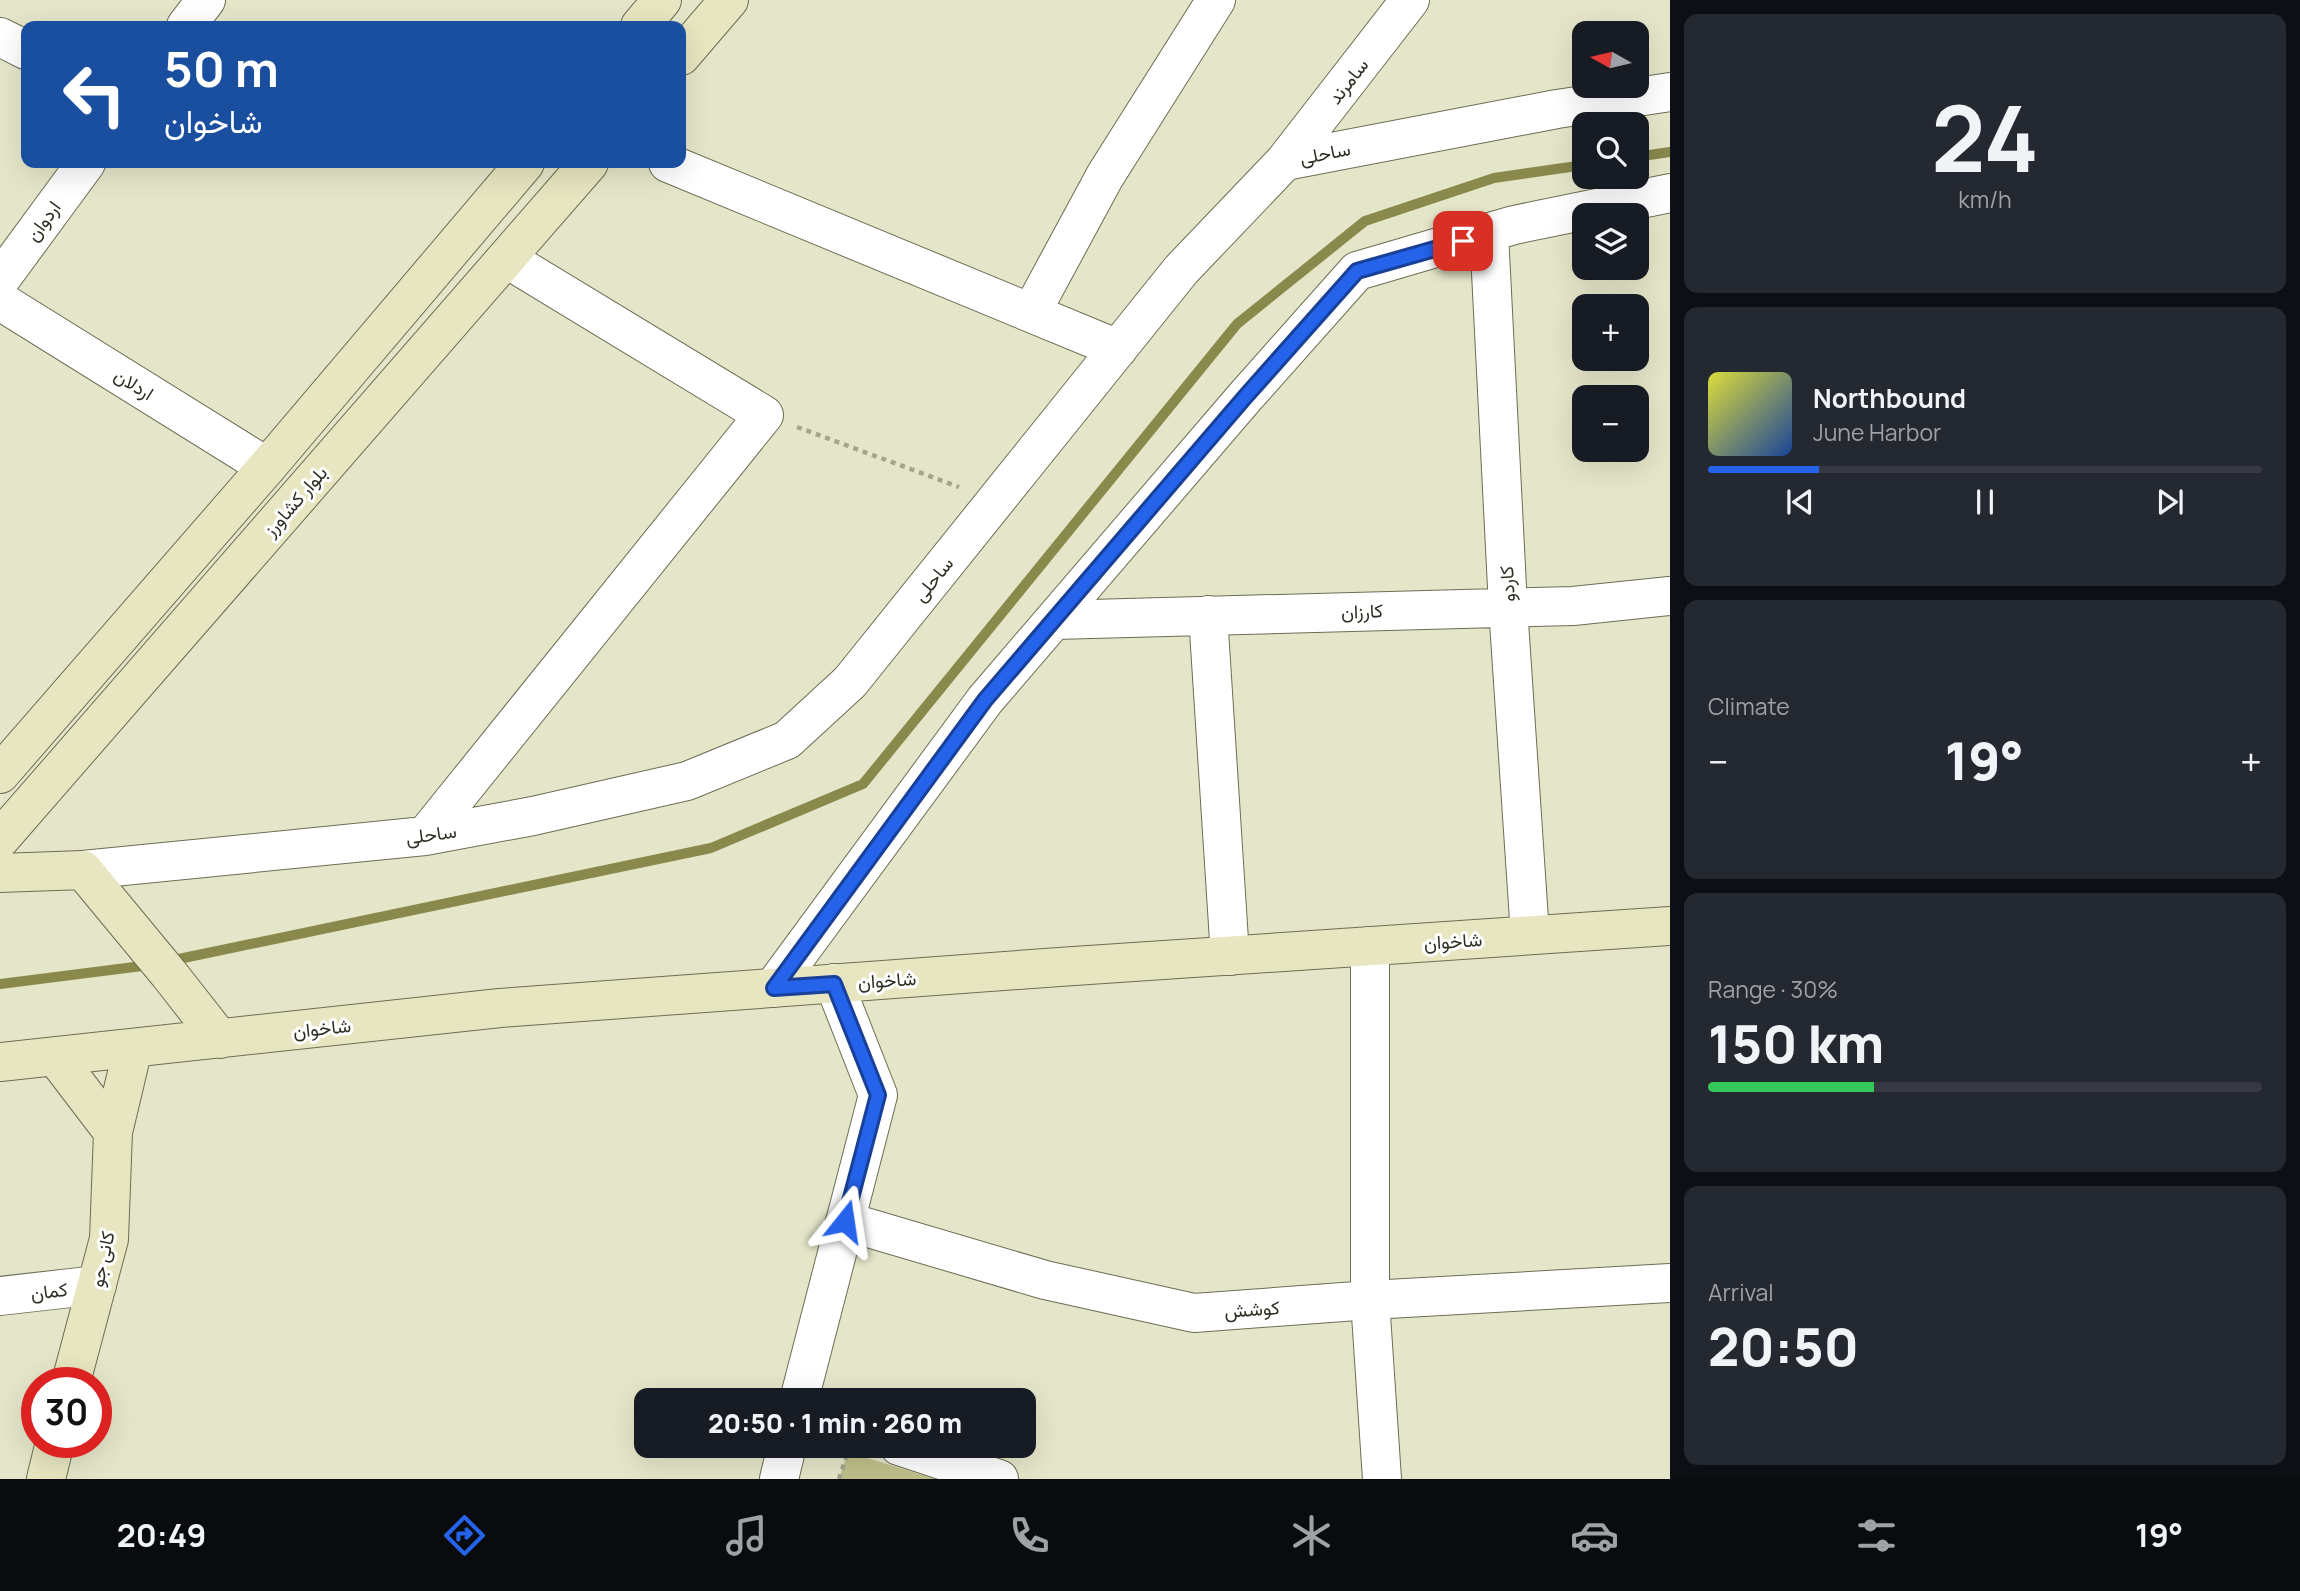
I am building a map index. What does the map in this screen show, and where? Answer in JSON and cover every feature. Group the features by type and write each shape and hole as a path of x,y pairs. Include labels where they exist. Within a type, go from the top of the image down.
{"main road":[{"path":"644,21 662,0"},
{"path":"686,50 729,0"},
{"path":"0,774 267,467 521,168"},
{"name":"بلوار کشاورز","path":"0,839 585,168"},
{"path":"0,873 92,881 220,1039"},
{"name":"شاخوان","path":"26,1060 500,1008 1670,926"},
{"name":"کانی جو","path":"75,1367 109,1239 113,1132 133,1048"},
{"path":"26,1060 113,1132"},
{"path":"46,1479 51,1458"}],"street":[{"path":"190,21 206,0"},
{"path":"1031,313 1105,176 1216,0"},
{"name":"سامرند","path":"1285,161 1410,0"},
{"path":"0,37 21,48"},
{"name":"ساحلی","path":"92,881 425,836 533,816 687,781 787,740 850,682 1181,270 1285,161 1557,109 1670,92"},
{"name":"اردوان","path":"0,280 82,168"},
{"path":"680,168 1118,349"},
{"path":"774,988 985,700 1357,271 1514,225 1670,193"},
{"name":"کاردو","path":"1489,233 1508,607 1530,936"},
{"path":"425,836 764,415 507,259"},
{"name":"اردلان","path":"0,301 267,467"},
{"name":"کارزان","path":"1054,620 1573,606 1670,596"},
{"path":"1208,615 1230,956"},
{"path":"1370,946 1370,1300 1382,1479"},
{"path":"802,1388 878,1095 834,984"},
{"name":"کوشش","path":"845,1221 1045,1280 1194,1313 1670,1283"},
{"name":"کمان","path":"0,1296 97,1285"},
{"path":"779,1479 784,1458"},
{"path":"935,1458 999,1479"}],"path":[{"path":"764,415 996,501"}],"green space":[{"path":"846,1458 867,1458 935,1479 839,1479"}],"waterway":[{"path":"1649,155 1670,152"},
{"path":"169,961 711,848 863,784 1237,324 1365,221 1494,178 1572,167"},
{"path":"0,984 150,965"}],"route":[{"path":"845,1221 878,1095 834,984 774,988 985,700 1357,271 1463,241"}]}
